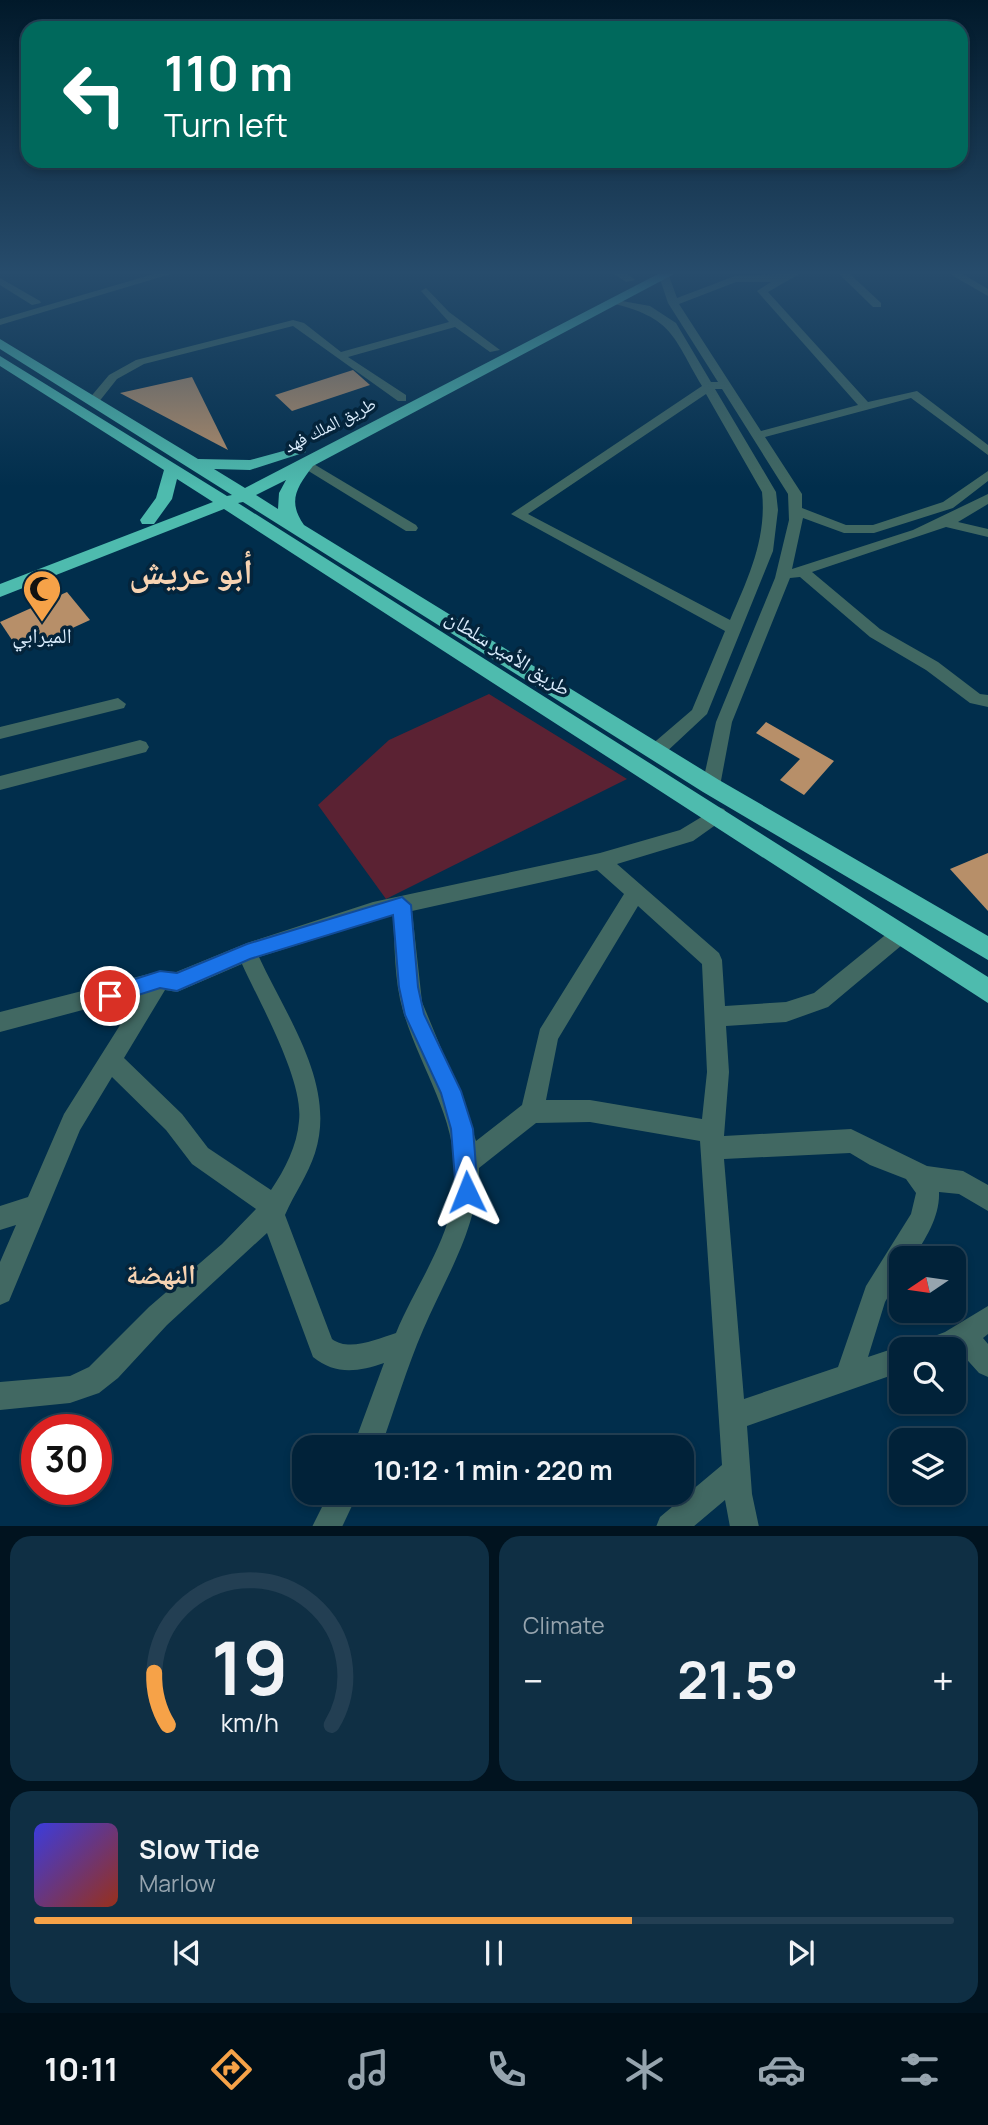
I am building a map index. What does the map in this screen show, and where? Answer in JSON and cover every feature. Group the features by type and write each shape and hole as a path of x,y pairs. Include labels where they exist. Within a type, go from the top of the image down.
{"highway":[{"name":"طريق الأمير سلطان","path":"2,344 194,463 261,527 718,814 987,992"},
{"name":"طريق الملك فهد","path":"305,458 402,398 505,344"},
{"name":"طريق الملك فهد","path":"0,591 228,495 530,344"},
{"name":"طريق الأمير سلطان","path":"0,360 172,469 300,530 711,786 988,949"},
{"path":"194,463 250,465 305,458"},
{"path":"300,530 286,514 285,503 305,458"},
{"path":"172,469 156,524 211,522 261,527"},
{"name":"طريق الملك فهد","path":"0,576 156,524"}],"street":[{"path":"94,400 113,377 140,362 206,344"},
{"path":"324,344 402,398"},
{"path":"338,356 380,344"},
{"path":"487,344 495,350"},
{"path":"656,751 699,714 766,551 771,510 769,492 684,344"},
{"path":"700,344 795,494 798,511 789,557 724,722 711,786"},
{"path":"810,344 866,407"},
{"path":"727,384 710,386 518,514 734,629"},
{"path":"759,435 913,394 988,450"},
{"path":"305,458 411,528"},
{"path":"798,511 844,529 874,529 948,505 988,475"},
{"path":"780,579 836,556 913,537 965,515 988,499"},
{"path":"946,523 985,536"},
{"path":"801,570 874,633 932,666 976,699 988,701"},
{"path":"718,667 743,675"},
{"path":"0,733 118,704"},
{"path":"0,783 140,747"},
{"path":"0,1022 110,996 160,980 177,982 247,952 402,905 600,861 686,836 718,814"},
{"path":"600,861 712,960 718,1072 711,1140 737,1471 746,1526"},
{"path":"532,1112 548,1035 635,893"},
{"path":"372,1435 406,1343 460,1229 467,1192 467,1162 451,1091 415,1015 408,987 402,905"},
{"path":"715,1017 786,1012 821,1000 901,934"},
{"path":"0,1396 88,1384 198,1279 244,1243 274,1210 299,1163 311,1118 308,1090 247,952"},
{"path":"0,1292 72,1122 160,980"},
{"path":"110,1059 174,1122 200,1156 274,1210 322,1348 331,1358 343,1360 406,1343"},
{"path":"467,1162 532,1112 590,1111 711,1140 851,1140 877,1157 914,1169 928,1193 926,1209 911,1239 880,1286 849,1376"},
{"path":"921,1177 963,1183 988,1199"},
{"path":"0,1218 34,1208"},
{"path":"988,1320 963,1336 988,1364"},
{"path":"733,1417 889,1363"},
{"path":"671,1526 737,1471"},
{"path":"327,1526 338,1505"}],"shaded area":[{"path":"489,694 627,779 386,899 318,805 389,740"}],"building":[{"path":"353,370 370,385 292,411 275,395"},
{"path":"192,377 228,450 120,393"},
{"name":"الميرابي","path":"67,592 90,620 20,652 0,622"},
{"path":"766,722 834,761 804,795 780,780 800,759 756,733"},
{"path":"988,853 988,911 950,869"}],"place":[{"name":"الميرابي","path":"42,623"}],"district":[{"name":"أبو عريش","path":"191,572"},
{"name":"النهضة","path":"161,1274"}],"route":[{"path":"110,996 160,980 177,982 247,952 373,911 402,905 408,987 415,1015 451,1091 462,1129 467,1162 467,1192"}]}
